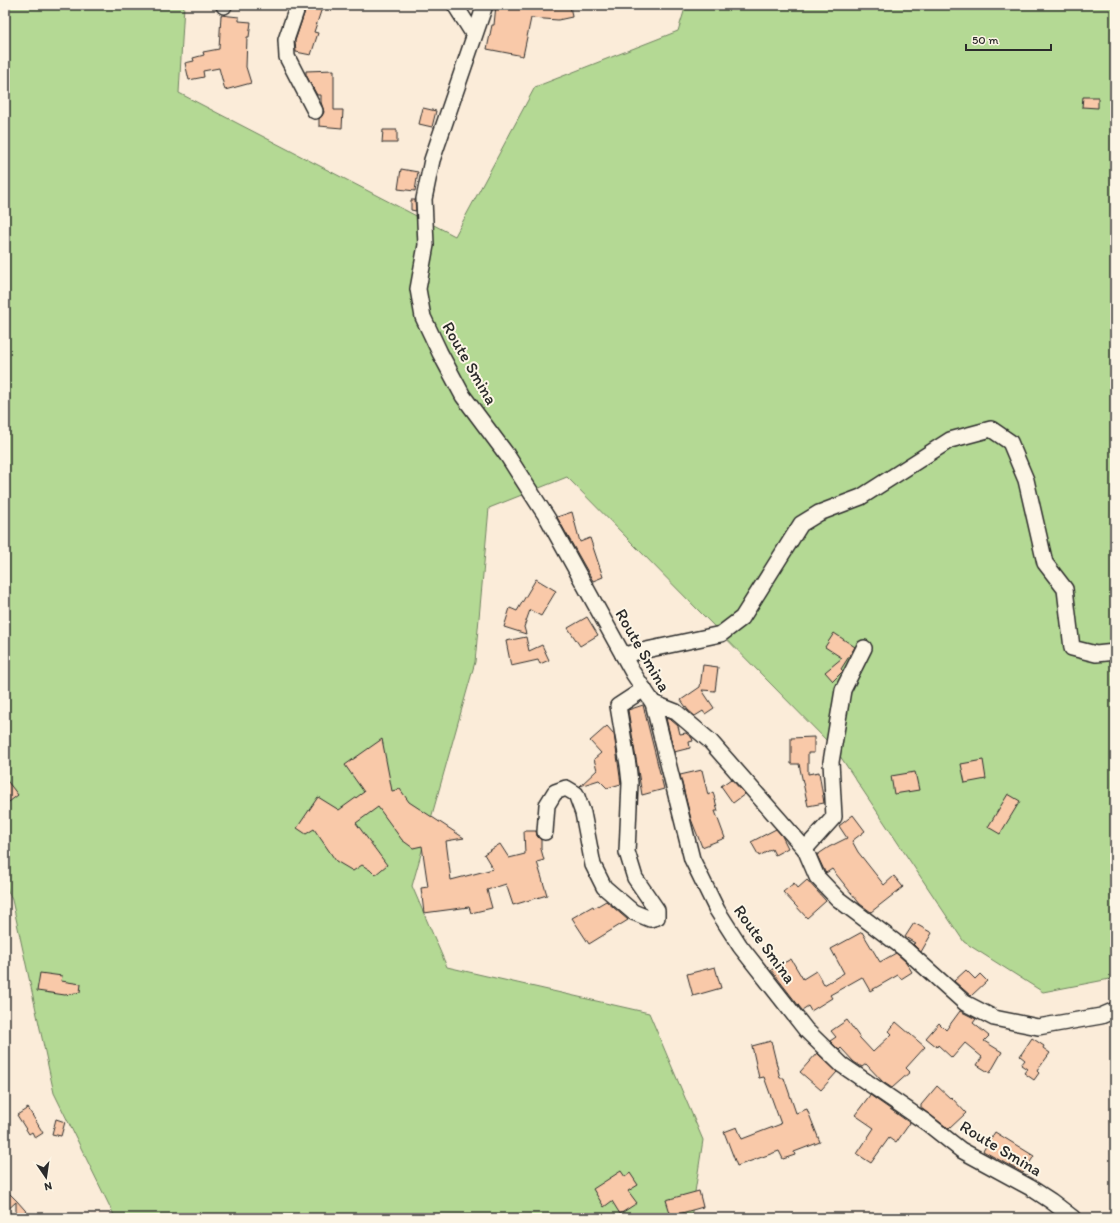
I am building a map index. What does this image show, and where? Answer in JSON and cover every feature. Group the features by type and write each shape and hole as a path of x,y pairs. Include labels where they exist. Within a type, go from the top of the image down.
{"street":[{"path":"298,5 286,40 287,57 314,111"},
{"path":"455,5 474,35"},
{"name":"Route Smina","path":"485,5 432,160 424,200 426,245 418,288 423,317 440,353 463,396 506,455 548,519 623,655 654,703 692,859 717,910 740,946 806,1030 842,1065 928,1123 962,1150 1031,1188 1073,1218"},
{"path":"623,655 721,634 742,618 801,524 819,513 861,498 950,440 991,429 1010,442 1026,480 1045,562 1064,589 1072,648 1096,654 1115,652"},
{"path":"805,849 834,817 831,762 842,690 864,648"},
{"path":"544,832 547,804 555,792 566,788 576,794 583,813 593,865 604,887 633,912 650,919 657,917 657,910 635,878 626,852 630,783 618,706 644,689"},
{"path":"654,703 676,712 710,741 805,849 817,877 838,899 906,950 965,1003 994,1018 1038,1027 1101,1016 1115,1010"}],"green space":[{"path":"5,5 184,5 179,93 455,236 535,87 678,31 686,5 1115,5 1115,978 1043,992 964,942 836,750 567,477 489,508 475,662 412,886 447,967 649,1013 703,1140 691,1218 114,1218 113,1213 54,1093 12,900 5,884"}],"building":[{"path":"307,5 323,5 314,32 318,33 311,55 296,52 295,41"},
{"path":"496,5 556,5 555,8 570,5 572,17 558,20 531,18 523,56 487,49 492,25 494,25"},
{"path":"221,15 239,17 239,21 251,22 249,37 247,37 246,67 251,83 225,90 219,68 203,71 204,77 189,80 185,63 194,61 193,58 204,55 203,52 219,49"},
{"path":"334,70 334,110 343,110 342,128 319,126 319,119 324,112 321,102 321,95 317,95 306,75 306,71"},
{"path":"1083,97 1098,97 1098,108 1082,107"},
{"path":"423,108 436,111 432,127 419,124"},
{"path":"383,130 397,130 397,143 382,143"},
{"path":"401,169 418,172 415,191 398,189"},
{"path":"411,200 415,200 416,211 411,210"},
{"path":"572,512 580,542 590,538 603,577 593,581 557,517"},
{"path":"536,579 556,591 541,616 530,610 524,627 526,634 504,627 510,608 517,611"},
{"path":"587,617 598,635 580,646 568,628"},
{"path":"834,633 855,647 841,669 843,671 833,681 825,672 842,658 825,647"},
{"path":"526,637 529,651 542,645 549,660 540,664 538,660 511,666 506,641"},
{"path":"703,665 718,667 715,691 702,690 714,708 705,714 703,711 695,716 688,710 681,700 700,687"},
{"path":"643,705 664,789 642,795 628,710"},
{"path":"666,718 678,726 680,734 686,733 692,738 693,741 689,742 690,748 674,752"},
{"path":"607,726 614,734 621,784 607,788 599,780 580,786 597,770 594,759 601,753 590,741"},
{"path":"814,737 814,753 808,753 808,774 819,772 824,803 808,806 799,764 791,764 791,738"},
{"path":"382,739 392,791 400,789 409,802 464,838 446,841 451,880 493,869 484,854 500,844 509,858 525,854 524,831 536,831 537,836 541,840 541,849 544,860 537,862 547,895 513,905 506,884 487,890 492,908 471,913 469,907 424,913 421,888 428,887 422,846 413,848 402,840 378,807 356,823 387,865 375,875 362,865 353,871 336,861 314,829 306,834 297,828 318,797 339,810 364,792 345,765"},
{"path":"983,760 986,779 965,783 961,764"},
{"path":"702,770 708,795 713,792 718,811 715,811 725,838 702,847 691,819 680,775"},
{"path":"915,772 919,790 894,794 891,776"},
{"path":"5,778 18,795 5,805"},
{"path":"731,779 745,794 733,803 721,786"},
{"path":"1008,794 1020,801 1000,834 988,827"},
{"path":"853,815 865,831 852,841 858,852 884,885 894,876 903,887 871,912 860,904 832,869 826,873 825,872 817,855 847,838 839,826"},
{"path":"776,829 782,836 788,848 775,855 772,849 759,856 751,842"},
{"path":"807,880 826,901 807,918 783,892 794,883 798,888"},
{"path":"606,901 628,920 589,944 572,918 593,906 594,908"},
{"path":"914,923 932,933 921,952 913,944 915,943 905,937"},
{"path":"862,932 880,962 896,953 906,962 912,972 901,979 898,975 870,991 862,977 830,995 832,998 811,1011 808,1006 802,1010 771,970 791,959 803,979 816,971 824,985 844,973 831,949"},
{"path":"715,967 721,988 693,996 687,974"},
{"path":"966,970 975,979 980,974 987,981 971,996 954,981"},
{"path":"40,973 62,976 61,981 81,984 80,992 65,995 37,991"},
{"path":"960,1011 976,1019 973,1023 989,1036 984,1041 1002,1052 990,1073 977,1065 982,1057 965,1043 952,1058 938,1045 937,1047 926,1038 939,1023 946,1030"},
{"path":"847,1020 860,1038 873,1052 892,1034 889,1031 896,1022 925,1047 906,1068 910,1072 892,1088 883,1082 866,1064 862,1067 854,1062 841,1048 839,1050 830,1041 836,1037 831,1031"},
{"path":"1032,1038 1044,1046 1043,1048 1050,1053 1037,1071 1039,1073 1034,1080 1024,1073 1027,1069 1021,1065 1025,1060 1020,1056"},
{"path":"771,1041 780,1078 784,1078 796,1113 807,1109 820,1142 794,1152 795,1155 783,1159 779,1151 737,1166 724,1132 737,1127 742,1139 781,1124 764,1077 759,1078 752,1046"},
{"path":"817,1053 837,1072 821,1090 800,1072"},
{"path":"937,1086 950,1098 951,1097 966,1113 949,1129 921,1108 921,1105"},
{"path":"870,1095 910,1123 896,1143 889,1138 871,1163 857,1154 874,1128 855,1115"},
{"path":"28,1108 43,1133 35,1138 32,1132 29,1134 17,1115"},
{"path":"56,1119 65,1122 61,1136 52,1134"},
{"path":"995,1132 1034,1156 1023,1173 983,1151"},
{"path":"621,1171 625,1177 630,1173 638,1185 628,1191 637,1203 620,1214 612,1201 604,1207 593,1189"},
{"path":"5,1189 32,1218 16,1218 16,1202 5,1212"},
{"path":"699,1191 703,1207 671,1216 666,1200"}]}
